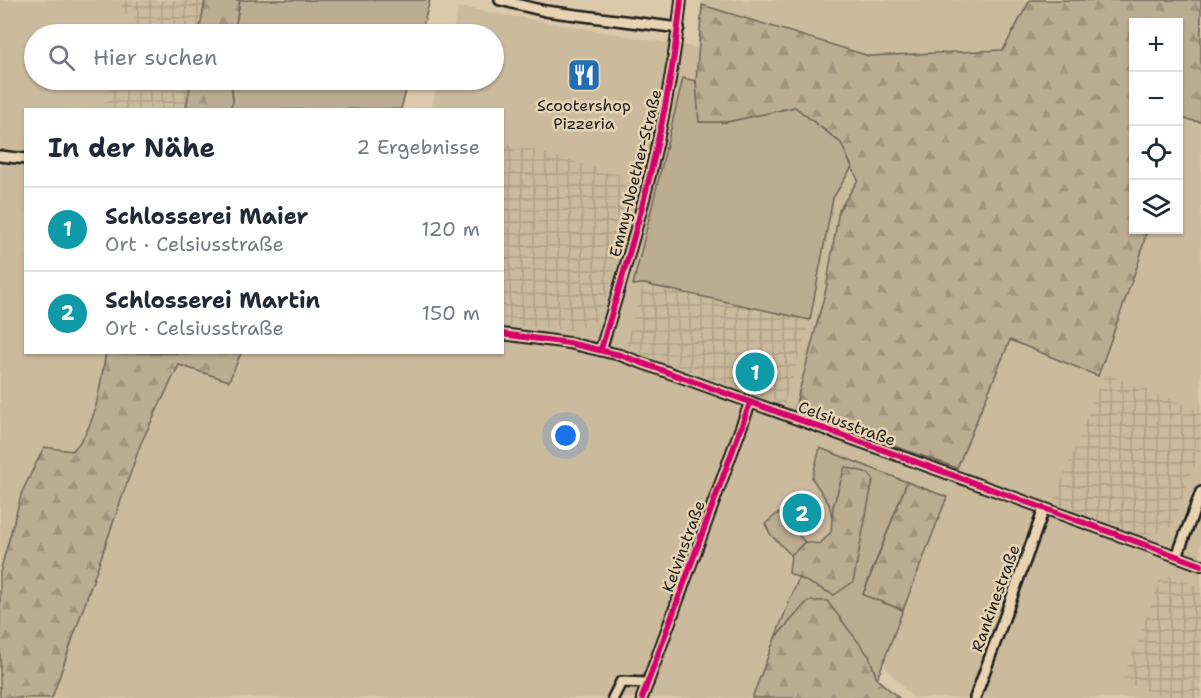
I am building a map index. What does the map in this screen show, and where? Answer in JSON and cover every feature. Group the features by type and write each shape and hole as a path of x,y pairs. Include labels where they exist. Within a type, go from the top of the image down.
{"street":[{"path":"500,0 545,11 679,28"},
{"name":"Emmy-Noether-Straße","path":"601,349 651,179 670,89 681,0"},
{"path":"0,156 24,159"},
{"name":"Celsiusstraße","path":"504,334 601,349 1201,566"},
{"name":"Kelvinstraße","path":"642,698 750,403"},
{"path":"1177,556 1201,492"},
{"name":"Rankinestraße","path":"975,698 1044,508"},
{"path":"614,698 621,682 648,683"}],"shaded area":[{"path":"0,0 205,0 201,24 24,24 24,90 189,90 186,108 24,108 24,354 106,354 93,418 84,440 22,492 0,572"},
{"path":"122,0 205,0 201,24 134,24 135,17 120,14"},
{"path":"702,0 1201,0 1201,698 913,698 827,601 792,590 752,698 47,698 138,442 177,361 230,354 504,354 504,108 431,108 436,90 504,90 504,24 455,24 459,7 698,48"},
{"path":"106,90 189,90 186,108 103,108"},
{"path":"504,142 637,180 603,309 593,323 572,330 504,325"},
{"path":"644,283 810,320 784,405 643,354 626,343"},
{"path":"1104,373 1201,411 1201,447 1172,526 1166,531 1142,535 1053,503"},
{"path":"1163,573 1201,587 1201,698 1166,698 1122,681"}],"green space":[{"path":"205,0 240,0 236,24 201,24"},
{"path":"240,0 430,0 424,24 236,24"},
{"path":"1030,0 1201,0 1201,122 1183,119 1183,18 1129,18 1129,234 1146,234 1139,261 1098,376 1010,340 957,468 794,411 826,289 839,210 858,180 841,143 795,107 727,122 699,122 696,81 702,5 869,56 1003,50"},
{"path":"683,78 696,81 700,122 727,122 795,107 841,143 852,167 833,198 810,320 644,284 633,285"},
{"path":"189,90 232,90 233,101 230,108 186,108"},
{"path":"232,90 406,90 401,108 231,108 233,101"},
{"path":"106,354 241,354 229,381 179,365 141,443 52,698 0,698 0,572 22,492 44,447 72,451 87,430 96,405"},
{"path":"820,448 907,482 863,594 903,610 877,679 869,656 808,602 775,638 799,577 834,595 845,467 832,518 829,504 812,478"},
{"path":"845,467 868,473 873,479 853,582 834,595 789,573 791,555 805,542 820,544 831,532 833,507"},
{"path":"907,482 947,497 903,610 863,595"},
{"path":"778,513 805,542 791,555 771,535 765,524"},
{"path":"808,601 827,601 869,656 877,679 899,698 752,698 775,638"}],"cycle path":[{"path":"601,349 639,220 660,133 676,45 681,0"},
{"path":"504,334 569,343 620,355 1201,565"},
{"path":"642,698 750,403"}],"place":[{"name":"Scootershop Pizzeria","path":"584,75"},
{"name":"Schlosserei Maier","path":"755,372"},
{"name":"Schlosserei Martin","path":"802,513"}]}
